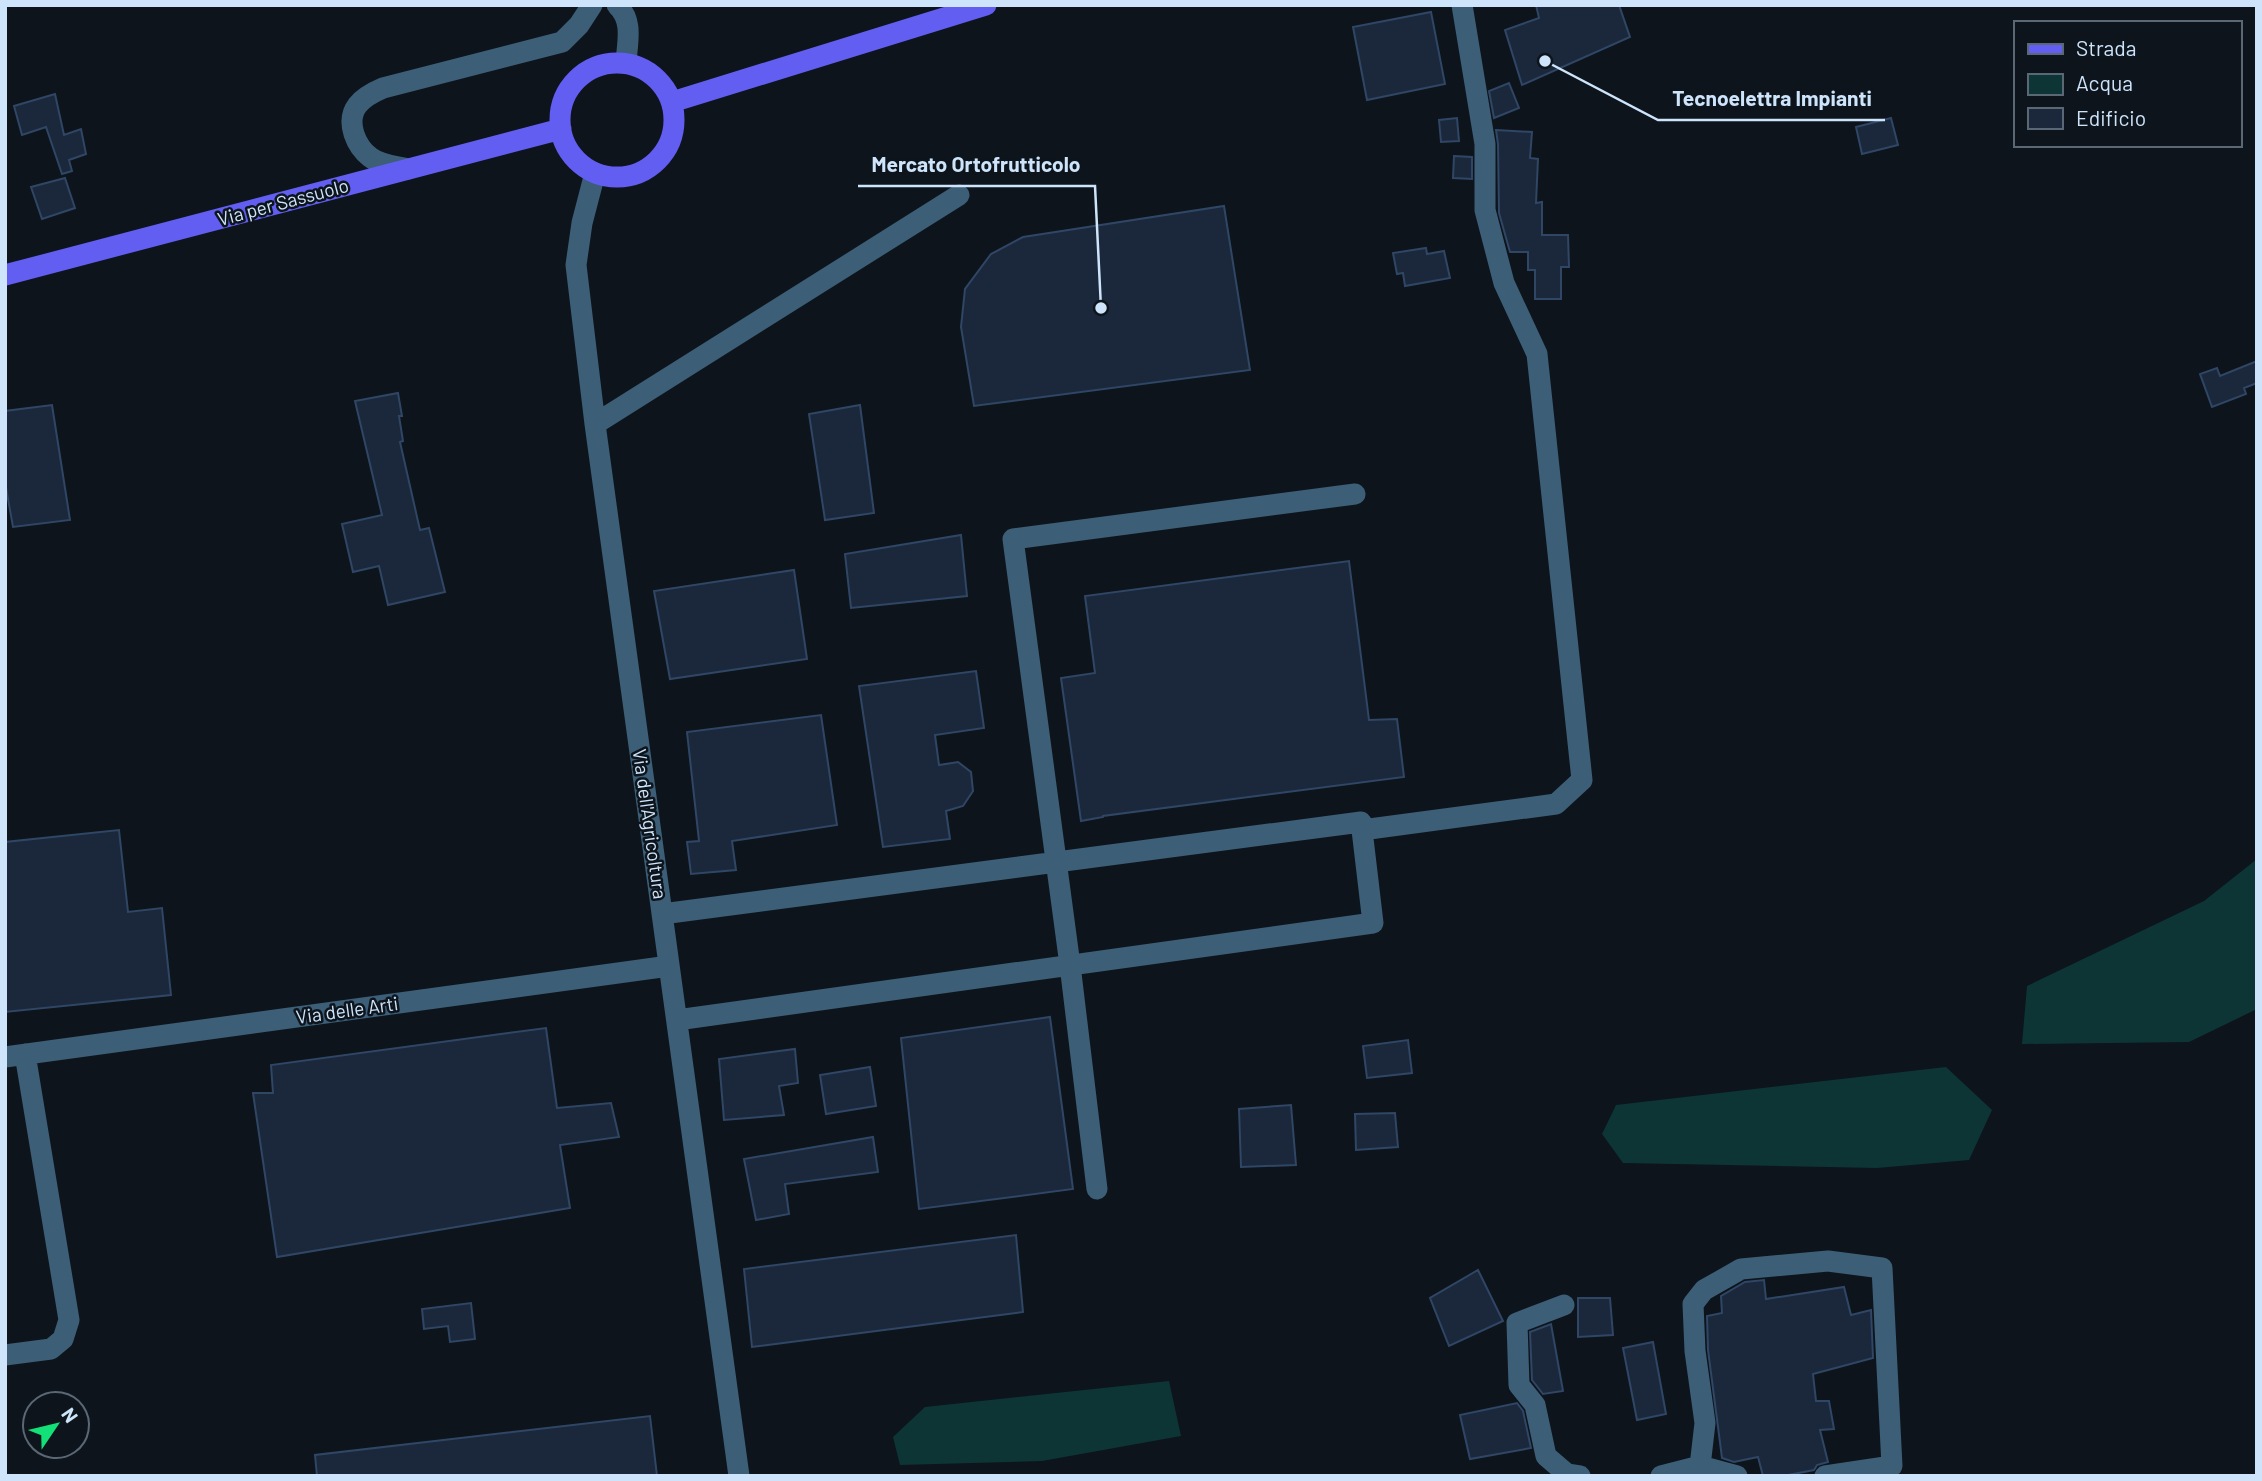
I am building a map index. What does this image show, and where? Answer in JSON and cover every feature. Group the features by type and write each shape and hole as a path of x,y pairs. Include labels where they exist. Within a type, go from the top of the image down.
{"main road":[{"path":"671,102 986,5"},
{"path":"608,63 626,63 641,68 654,76 665,88 671,102 673,134 656,162 643,171 611,177 595,173 583,166 565,143 561,130 561,112 566,94 576,80 591,69 608,63"},
{"name":"Via per Sassuolo","path":"5,275 561,130"}],"street":[{"path":"617,5 629,24 626,63"},
{"path":"1362,831 1556,804 1582,780 1537,354 1504,283 1485,210 1485,144 1462,5"},
{"path":"408,169 373,159 363,151 351,125 354,108 361,99 383,88 562,42 579,24 585,7"},
{"name":"Via dell'Agricoltura","path":"595,173 582,223 576,265 738,1476"},
{"path":"596,424 960,195"},
{"path":"1097,1189 1013,539 1355,494"},
{"path":"662,914 1361,822 1373,923 677,1020"},
{"name":"Via delle Arti","path":"5,1355 51,1349 63,1339 69,1320 15,1055 669,966"},
{"path":"1700,1466 1705,1423 1695,1351 1693,1304 1704,1290 1741,1269 1828,1261 1882,1268 1892,1466 1825,1476"},
{"path":"1564,1305 1517,1322 1519,1385 1535,1405 1546,1456 1567,1474 1580,1476"},
{"path":"1661,1476 1700,1466 1737,1476"}],"water":[{"path":"2257,859 2257,1009 2189,1042 2022,1044 2027,986 2204,901"},
{"path":"1946,1067 1992,1110 1969,1160 1877,1168 1623,1163 1602,1134 1616,1105"},
{"path":"1169,1381 1181,1436 1042,1461 900,1465 893,1437 925,1407"}],"building":[{"path":"1536,5 1619,5 1630,37 1522,85 1505,30 1539,18"},
{"path":"1431,12 1445,84 1367,100 1353,27"},
{"path":"1509,83 1519,108 1494,118 1489,91"},
{"path":"55,94 64,135 81,129 86,154 69,160 72,171 62,174 46,127 22,135 14,106"},
{"path":"1457,118 1459,141 1441,142 1439,120"},
{"path":"1891,118 1898,145 1862,154 1856,127"},
{"path":"1496,130 1532,132 1530,158 1538,159 1536,203 1542,202 1542,235 1568,235 1569,267 1561,267 1561,299 1535,299 1535,270 1528,270 1528,252 1510,252 1499,213"},
{"path":"1454,156 1472,157 1472,179 1453,178"},
{"path":"65,178 75,208 42,219 31,187"},
{"path":"1224,206 1250,370 974,406 961,327 965,289 991,254 1023,237"},
{"path":"1426,248 1427,254 1444,251 1450,278 1405,286 1403,273 1397,274 1393,253"},
{"path":"2257,361 2257,383 2244,388 2246,394 2212,407 2200,374 2217,368 2220,376"},
{"path":"398,393 402,416 399,416 403,441 400,442 420,530 429,528 445,592 388,605 379,566 353,572 342,524 382,515 355,401"},
{"path":"52,405 70,520 13,527 5,482 5,411"},
{"path":"860,405 874,513 825,520 809,414"},
{"path":"961,535 967,596 851,608 845,554"},
{"path":"1349,561 1369,720 1397,719 1404,777 1081,821 1061,678 1095,673 1085,596"},
{"path":"794,570 807,659 670,679 654,591"},
{"path":"976,671 984,728 935,735 939,765 958,762 971,772 973,791 963,806 946,811 950,839 883,847 859,686"},
{"path":"821,715 837,825 732,841 736,870 691,874 687,842 699,841 687,732"},
{"path":"119,830 128,912 162,908 171,995 5,1012 5,842"},
{"path":"1050,1017 1073,1189 919,1209 901,1038"},
{"path":"546,1028 557,1108 611,1103 619,1137 560,1145 570,1208 277,1257 253,1093 273,1093 271,1065"},
{"path":"1408,1040 1412,1073 1367,1078 1363,1046"},
{"path":"795,1049 798,1083 779,1086 784,1115 724,1120 719,1059"},
{"path":"870,1067 876,1106 826,1114 820,1075"},
{"path":"1291,1105 1296,1165 1241,1167 1239,1109"},
{"path":"1395,1113 1398,1147 1356,1150 1355,1114"},
{"path":"873,1137 878,1172 785,1184 789,1214 756,1220 744,1159"},
{"path":"1016,1235 1023,1312 752,1347 744,1269"},
{"path":"1478,1270 1503,1321 1449,1346 1430,1298"},
{"path":"1764,1280 1766,1299 1844,1287 1851,1315 1871,1310 1873,1358 1813,1374 1816,1401 1829,1401 1834,1429 1820,1430 1828,1462 1817,1465 1814,1470 1783,1476 1763,1476 1758,1457 1734,1462 1722,1458 1708,1350 1707,1316 1722,1313 1721,1296 1745,1282"},
{"path":"1578,1298 1610,1298 1613,1335 1578,1337"},
{"path":"471,1303 475,1339 450,1342 448,1326 424,1329 422,1309"},
{"path":"1551,1324 1563,1391 1543,1394 1532,1380 1530,1332"},
{"path":"1653,1342 1666,1414 1637,1420 1623,1348"},
{"path":"1517,1403 1523,1411 1531,1448 1470,1459 1460,1415"},
{"path":"650,1416 657,1476 317,1476 315,1455"}],"place":[{"name":"Tecnoelettra Impianti","path":"1545,61"},
{"name":"Mercato Ortofrutticolo","path":"1101,308"}]}
